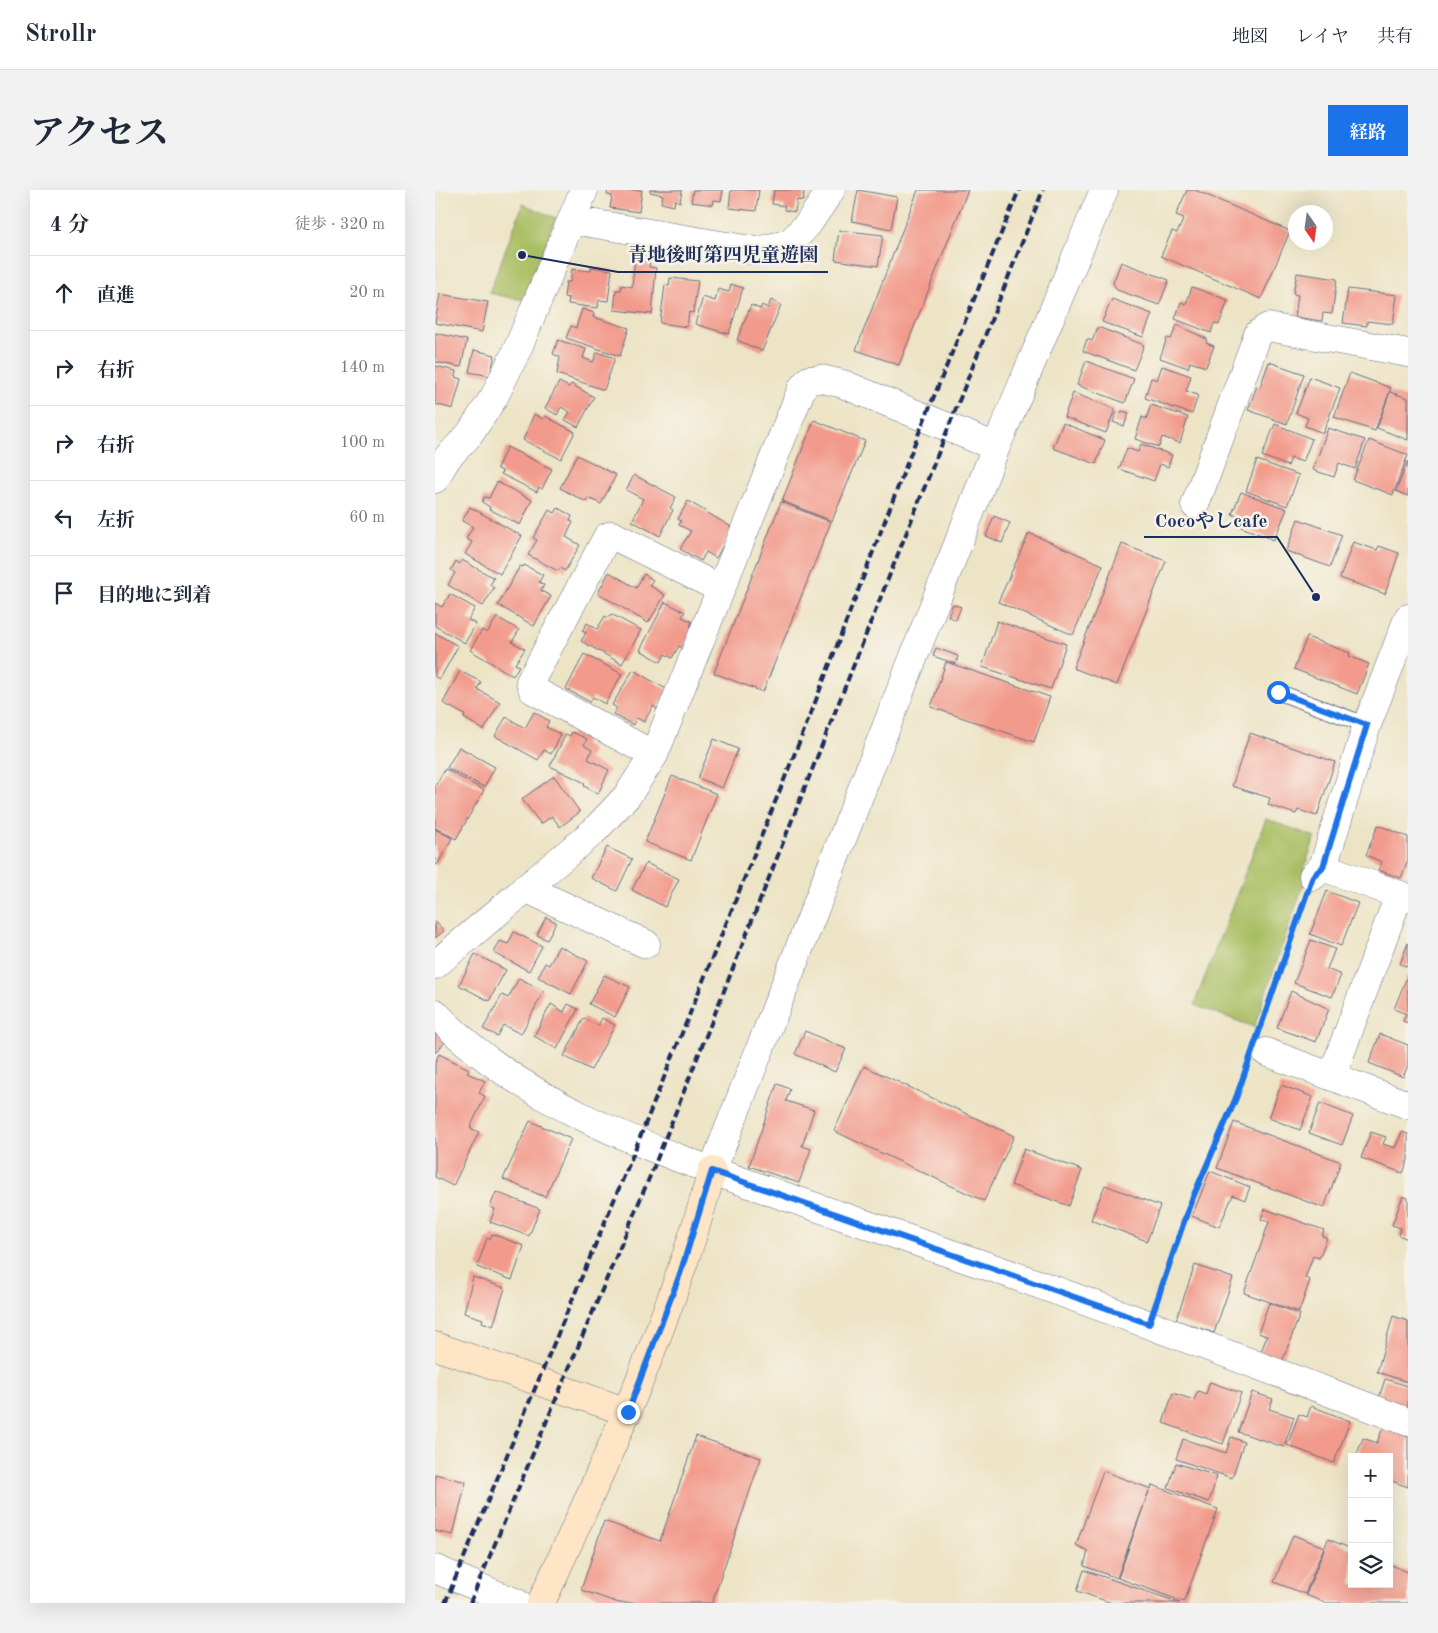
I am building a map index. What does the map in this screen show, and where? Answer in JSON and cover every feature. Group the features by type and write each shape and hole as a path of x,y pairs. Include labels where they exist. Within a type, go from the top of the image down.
{"street":[{"path":"435,479 447,458 469,435 494,397 517,350 584,190"},
{"path":"572,220 757,251 789,243 808,224 831,190"},
{"path":"541,1603 628,1412 680,1274 712,1171 996,447 1104,190"},
{"path":"1195,505 1258,334 1268,327 1408,353"},
{"path":"435,965 603,823 627,796 654,755 802,388 809,380 822,379 843,384 996,447"},
{"path":"654,755 533,690 530,682 607,537 612,535 721,589"},
{"path":"1332,1076 1403,896 1318,872 1367,725 1408,618"},
{"path":"525,888 646,944"},
{"path":"435,1013 453,1032 519,1082 624,1137 712,1171 1106,1308 1408,1422"},
{"path":"1262,1043 1332,1076 1408,1104"},
{"path":"435,1346 628,1412"},
{"path":"435,1569 517,1603"}],"lane":[{"path":"1278,692 1367,725"}],"path":[{"path":"1262,1043 1318,872"},
{"path":"1149,1324 1190,1204 1236,1098 1246,1070"}],"green space":[{"path":"523,204 556,218 523,300 489,293"},
{"path":"1266,819 1315,837 1303,872 1307,874 1254,1027 1194,1005"}],"building":[{"path":"608,190 642,190 639,212 610,208 612,196 607,195"},
{"path":"650,190 682,190 680,202 675,200 674,206 661,203 663,195 650,192"},
{"path":"693,190 723,190 721,201 714,200 713,205 691,202"},
{"path":"731,190 759,190 756,211 729,208"},
{"path":"774,190 804,190 803,201 797,200 795,212 784,210 785,206 772,204"},
{"path":"858,190 897,197 891,229 852,221"},
{"path":"918,190 968,190 899,365 856,350"},
{"path":"1187,190 1195,190 1288,230 1288,236 1261,299 1161,256 1172,231 1177,233 1184,218 1176,215"},
{"path":"839,230 883,235 878,266 835,260"},
{"path":"635,258 650,259 649,267 656,268 652,314 614,310 616,290 621,290 622,285 632,287"},
{"path":"1121,262 1169,280 1159,305 1117,290 1113,283"},
{"path":"591,267 612,270 608,301 599,300 598,308 568,304 569,298 564,297 566,282 570,282 572,269 591,271"},
{"path":"1297,273 1337,279 1332,314 1323,313 1322,321 1295,317 1298,295 1293,294"},
{"path":"670,278 698,281 693,313 689,312 687,327 660,323 665,285 669,286"},
{"path":"731,284 743,288 729,334 695,324 703,297 715,301 718,289 729,292"},
{"path":"1192,287 1228,300 1219,325 1214,323 1211,333 1175,319 1181,302 1186,304"},
{"path":"1348,289 1397,295 1393,324 1367,321 1367,326 1343,323"},
{"path":"440,294 488,302 482,332 435,323"},
{"path":"1112,299 1152,314 1143,337 1102,322"},
{"path":"771,300 781,305 762,351 737,340 751,305 760,309 762,305 768,308"},
{"path":"582,309 594,313 593,317 629,328 620,356 566,338 571,326 576,328"},
{"path":"1177,325 1207,339 1206,343 1214,346 1206,367 1190,362 1188,368 1160,358 1167,338 1171,339"},
{"path":"1098,327 1144,345 1134,370 1083,351 1087,339 1092,341"},
{"path":"435,333 467,340 461,367 435,362"},
{"path":"558,340 586,349 583,358 593,362 597,352 615,358 604,390 557,374 560,357 553,354"},
{"path":"474,350 495,355 490,376 469,372"},
{"path":"1086,361 1134,379 1125,403 1077,385"},
{"path":"1269,362 1304,374 1287,424 1248,410 1257,386 1260,387"},
{"path":"435,366 456,371 455,377 461,379 453,409 435,404"},
{"path":"1162,366 1191,376 1186,391 1198,395 1192,414 1145,398 1151,378 1157,380"},
{"path":"1350,373 1391,388 1375,431 1334,417"},
{"path":"1310,377 1340,388 1323,433 1305,426 1308,418 1296,413"},
{"path":"559,382 569,387 571,384 594,397 578,427 565,420 570,412 561,407 557,415 545,408"},
{"path":"1390,392 1408,398 1408,440 1377,428"},
{"path":"1073,393 1115,409 1106,433 1064,417"},
{"path":"1151,405 1188,417 1180,443 1162,437 1159,447 1135,439 1142,417 1146,419"},
{"path":"1122,411 1129,413 1124,426 1113,422 1117,412 1121,413"},
{"path":"534,414 543,419 545,416 575,432 561,459 523,440"},
{"path":"814,420 865,441 832,521 782,501"},
{"path":"1063,423 1105,440 1096,464 1053,448"},
{"path":"1275,424 1312,439 1303,462 1291,458 1288,466 1262,456"},
{"path":"1328,428 1365,440 1355,469 1339,463 1334,477 1313,470"},
{"path":"1369,440 1408,455 1393,495 1353,480"},
{"path":"1141,444 1172,455 1168,467 1160,464 1154,481 1119,469 1127,448 1138,452"},
{"path":"507,447 552,469 542,489 539,487 537,492 501,474 502,471 497,468"},
{"path":"577,455 616,475 601,504 588,498 586,502 560,488"},
{"path":"1257,460 1299,475 1287,506 1246,491"},
{"path":"1408,461 1408,496 1396,491"},
{"path":"634,475 676,497 670,508 673,510 660,536 632,521 643,499 626,490"},
{"path":"497,482 532,500 520,525 489,509 490,507 482,502 484,497 489,498"},
{"path":"1241,492 1287,509 1274,540 1236,525 1239,517 1232,514"},
{"path":"688,501 733,528 716,558 706,552 701,561 680,549 691,531 679,525 681,521 678,519"},
{"path":"781,502 831,522 763,692 714,673"},
{"path":"470,507 522,536 500,574 465,554 472,542 466,539 473,527 462,521"},
{"path":"558,508 572,516 570,521 573,522 566,537 580,545 565,571 560,568 558,571 528,555 537,540 533,538 549,510 555,513"},
{"path":"994,516 1010,523 1002,543 986,536"},
{"path":"1298,519 1342,535 1330,567 1286,551"},
{"path":"1029,533 1103,565 1073,635 998,602"},
{"path":"1353,542 1377,550 1379,546 1399,553 1385,594 1340,578"},
{"path":"1122,544 1166,561 1117,685 1073,668"},
{"path":"462,560 494,578 490,585 494,588 483,606 448,585 455,573 451,570 456,561 460,564"},
{"path":"524,565 543,575 539,582 544,585 541,591 551,596 534,626 498,605 520,566 523,567"},
{"path":"609,572 636,588 644,574 653,580 649,585 665,595 648,623 598,593"},
{"path":"450,594 475,608 468,620 476,624 465,643 435,626 435,603 442,607"},
{"path":"665,602 685,612 682,617 692,622 690,625 694,627 683,648 679,646 672,658 665,654 661,662 640,650"},
{"path":"953,604 961,607 956,620 948,616"},
{"path":"611,614 641,630 622,664 581,641 586,633 582,631 587,623 597,629 605,616 608,618"},
{"path":"497,617 519,630 512,642 525,649 515,664 519,666 513,676 470,650 482,630 487,633"},
{"path":"997,621 1066,644 1051,689 982,667"},
{"path":"435,633 458,646 440,679 435,677"},
{"path":"1307,637 1350,653 1349,656 1369,664 1357,694 1294,669"},
{"path":"936,648 958,656 956,664 933,656"},
{"path":"584,654 622,674 605,704 593,697 590,702 566,689"},
{"path":"946,662 1050,697 1034,742 931,707"},
{"path":"633,670 668,690 657,709 653,706 644,722 637,718 633,725 613,714 617,708 612,705"},
{"path":"460,671 481,682 477,689 500,702 484,730 464,718 465,715 443,703"},
{"path":"534,712 549,721 546,727 561,735 551,754 544,750 538,760 495,736 506,717 525,728"},
{"path":"572,732 587,739 584,745 592,750 588,759 609,770 598,794 584,786 585,783 550,766 566,734 570,736"},
{"path":"1250,733 1335,762 1317,816 1298,810 1296,814 1268,805 1270,798 1232,786"},
{"path":"714,739 738,749 722,788 698,778"},
{"path":"459,747 495,767 484,787 447,768"},
{"path":"445,769 484,790 456,839 435,828 435,786"},
{"path":"554,776 580,812 560,827 552,816 541,824 522,799"},
{"path":"672,776 717,794 691,860 645,842"},
{"path":"1378,825 1408,837 1408,861 1401,878 1378,870 1382,862 1366,855"},
{"path":"435,829 452,838 437,865 435,864"},
{"path":"607,847 632,859 617,891 591,878"},
{"path":"646,863 679,879 665,907 632,890"},
{"path":"1327,891 1358,903 1341,946 1310,934"},
{"path":"546,917 556,922 547,940 537,935"},
{"path":"435,921 444,931 435,938"},
{"path":"514,932 542,946 529,971 494,953 500,941 508,944"},
{"path":"1311,940 1335,949 1327,969 1341,975 1332,997 1294,983"},
{"path":"1408,943 1408,967 1400,964"},
{"path":"559,946 588,961 571,994 538,977 545,963 549,965"},
{"path":"475,954 506,970 489,1001 459,985"},
{"path":"1408,974 1408,1023 1403,1021 1406,1014 1394,1009"},
{"path":"604,975 630,987 615,1017 589,1004"},
{"path":"519,978 544,991 521,1034 503,1025 497,1036 483,1029 502,995 508,998"},
{"path":"1291,991 1329,1009 1316,1042 1277,1028"},
{"path":"551,1004 564,1012 568,1004 578,1009 557,1049 534,1036"},
{"path":"584,1018 598,1026 602,1018 615,1025 591,1070 564,1056"},
{"path":"435,1029 447,1040 435,1053"},
{"path":"805,1031 846,1049 835,1072 795,1054"},
{"path":"1380,1034 1408,1045 1408,1065 1403,1077 1369,1063"},
{"path":"439,1054 469,1069 467,1073 485,1081 479,1093 485,1096 470,1128 479,1132 453,1186 435,1177 435,1063"},
{"path":"864,1066 1014,1136 984,1201 834,1131"},
{"path":"777,1084 790,1089 786,1101 814,1110 802,1146 811,1149 799,1183 749,1166"},
{"path":"1281,1085 1313,1097 1300,1130 1269,1118"},
{"path":"1320,1103 1353,1116 1342,1145 1309,1133"},
{"path":"530,1121 571,1139 545,1197 503,1179"},
{"path":"1234,1122 1341,1162 1324,1208 1217,1168"},
{"path":"1371,1132 1386,1137 1383,1144 1395,1148 1402,1132 1408,1134 1408,1160 1403,1173 1361,1158"},
{"path":"1024,1149 1082,1170 1069,1206 1011,1185"},
{"path":"1210,1171 1250,1187 1245,1200 1233,1195 1219,1227 1192,1216"},
{"path":"1105,1185 1160,1206 1147,1241 1091,1220"},
{"path":"496,1192 540,1209 529,1236 490,1222 495,1209 490,1207"},
{"path":"1403,1196 1408,1198 1408,1239 1398,1235 1401,1228 1392,1225"},
{"path":"1265,1209 1324,1230 1322,1236 1327,1238 1319,1258 1313,1256 1305,1278 1310,1280 1299,1312 1244,1293 1269,1222 1261,1219"},
{"path":"492,1234 524,1246 512,1280 477,1267 487,1238 490,1239"},
{"path":"1195,1265 1233,1278 1214,1333 1176,1320"},
{"path":"473,1277 505,1288 493,1326 482,1322 483,1319 464,1313"},
{"path":"1269,1303 1300,1314 1282,1362 1260,1354 1267,1336 1258,1333"},
{"path":"1393,1316 1408,1321 1408,1382 1377,1372"},
{"path":"1385,1379 1408,1386 1408,1411 1378,1401"},
{"path":"1210,1382 1241,1393 1223,1444 1163,1423 1173,1393 1194,1400 1198,1391 1206,1394"},
{"path":"1252,1392 1273,1399 1269,1409 1294,1417 1284,1447 1238,1432"},
{"path":"1311,1406 1350,1421 1334,1463 1287,1445 1299,1414 1307,1417"},
{"path":"1383,1427 1408,1437 1408,1487 1393,1481 1393,1453 1357,1453 1363,1438 1377,1443"},
{"path":"696,1436 761,1458 712,1603 619,1603 581,1590 604,1521 660,1541"},
{"path":"1231,1437 1244,1442 1232,1478 1176,1459 1183,1439 1226,1453"},
{"path":"1176,1463 1217,1476 1209,1502 1168,1488"},
{"path":"1103,1471 1151,1489 1152,1485 1218,1509 1184,1602 1118,1578 1149,1491 1117,1578 1084,1566 1088,1551 1076,1545"},
{"path":"435,1474 466,1482 453,1535 435,1531"},
{"path":"1293,1535 1324,1547 1305,1594 1274,1582"},
{"path":"1328,1539 1348,1547 1348,1588 1393,1588 1393,1566 1408,1572 1408,1603 1326,1603 1306,1595"},
{"path":"1084,1570 1180,1603 1112,1603 1077,1591"}],"railway":[{"path":"445,1603 630,1162 811,713 916,440 1019,190"},
{"path":"470,1603 653,1169 1043,190"}],"place":[{"name":"青地後町第四児童遊園","path":"522,255"},
{"name":"Cocoやしcafe","path":"1316,597"}],"route":[{"path":"628,1412 680,1274 712,1171 1149,1324 1190,1204 1236,1098 1313,876 1323,867 1367,725 1278,692"}]}
